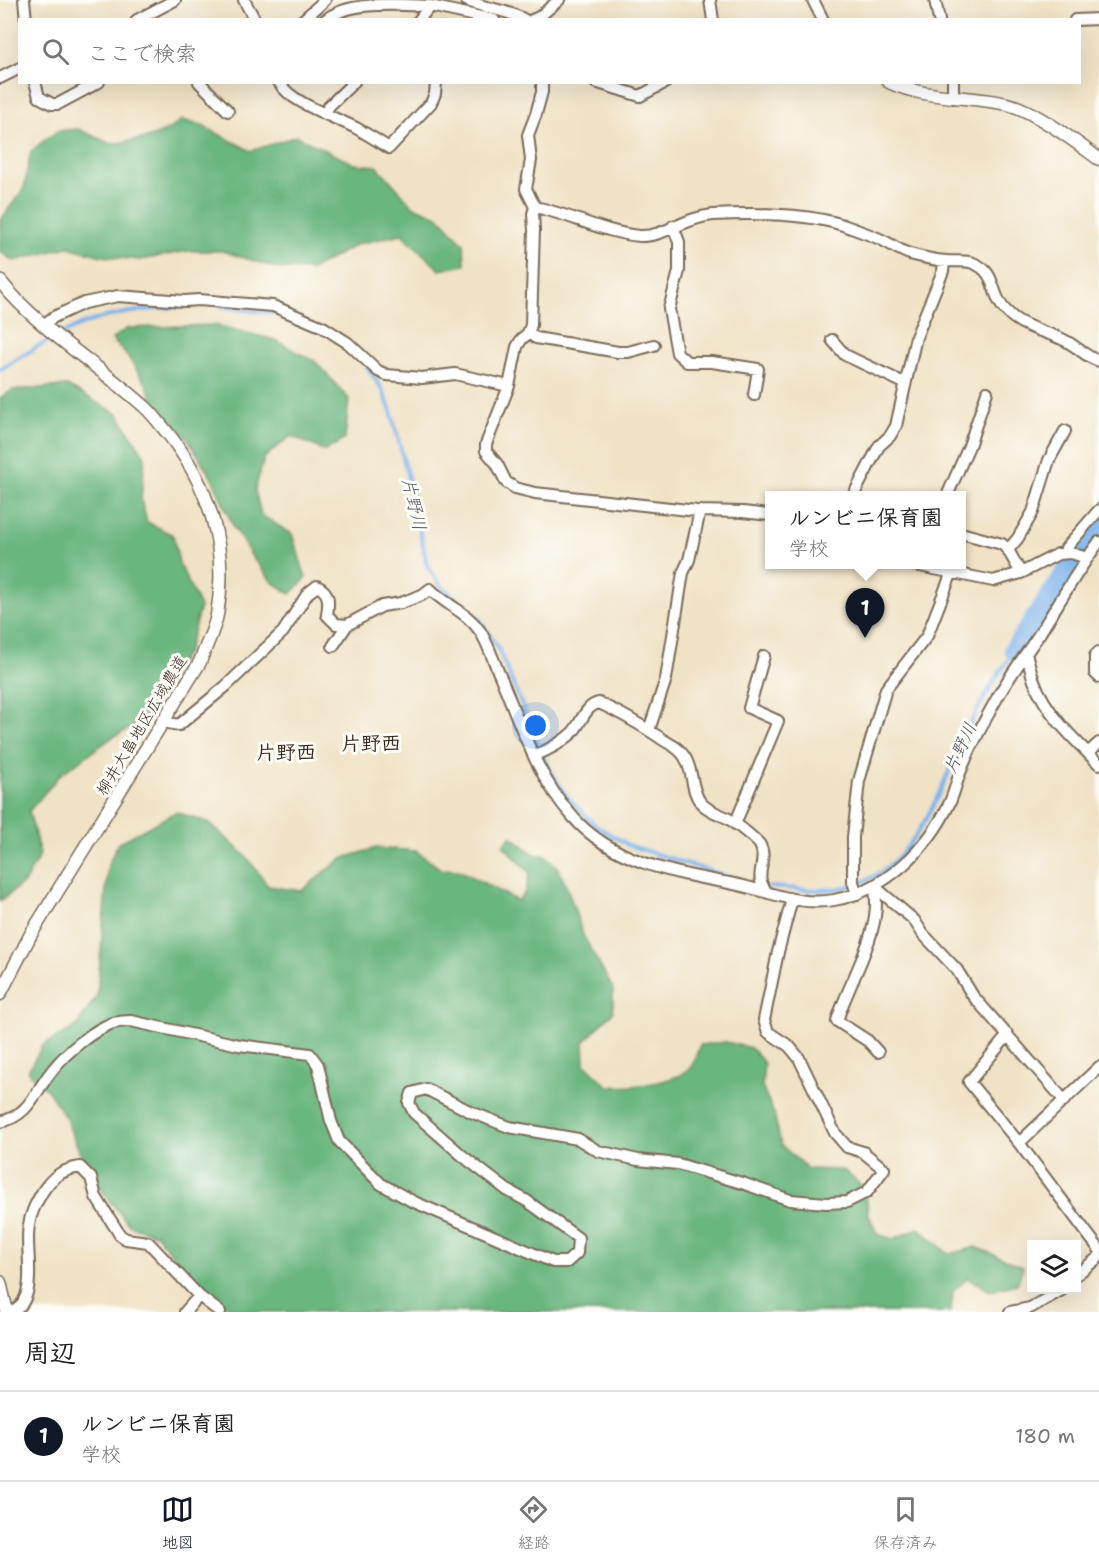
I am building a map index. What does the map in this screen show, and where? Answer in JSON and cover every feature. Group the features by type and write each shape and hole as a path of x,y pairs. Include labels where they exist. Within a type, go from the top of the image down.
{"street":[{"path":"24,0 26,18"},
{"path":"141,18 175,0"},
{"path":"244,0 254,18"},
{"path":"305,18 325,0"},
{"path":"466,0 522,18"},
{"path":"537,18 559,0"},
{"path":"710,0 712,18"},
{"path":"813,0 822,18"},
{"path":"935,0 939,18"},
{"path":"328,18 344,9 375,5 430,6 485,18"},
{"path":"421,18 430,6"},
{"path":"1081,20 1099,19"},
{"path":"0,78 18,69"},
{"path":"36,84 39,97 52,104 58,104 95,84"},
{"path":"201,84 228,111"},
{"path":"281,84 287,92 389,148 431,103 436,84"},
{"path":"325,114 329,106 352,84"},
{"path":"542,84 539,103 528,135 531,160 526,189 535,207 531,325 517,347 509,386 486,444 486,451 497,464 506,482 515,488 535,493 700,511 765,514"},
{"path":"601,84 640,96 662,84"},
{"path":"893,84 906,90 1010,105 1066,135 1099,159"},
{"path":"953,84 953,98"},
{"path":"535,207 637,236 652,236 698,217 713,215 747,214 815,218 872,236 907,253 944,261 971,262 985,270 992,279 1001,305 1011,315 1028,327 1064,340 1090,359 1099,361"},
{"path":"674,226 679,242 679,271 669,309 677,353 687,362 712,362 758,369 754,395"},
{"path":"855,491 879,446 890,436 896,426 904,382 916,337 943,271 944,261"},
{"name":"柳井大畠地区広域農道","path":"0,281 9,293 65,343 147,408 184,454 208,501 220,548 220,583 216,617 200,662 31,934 0,994"},
{"path":"48,328 54,317 84,303 118,296 273,306 330,331 348,343 378,371 387,375 422,378 455,374 509,386"},
{"path":"528,333 536,338 618,352 628,352 654,345"},
{"path":"832,340 845,355 904,382"},
{"path":"949,491 969,446 987,392"},
{"path":"1008,550 1034,512 1049,460 1065,431"},
{"path":"1077,555 1066,548 1099,510"},
{"path":"649,730 666,679 683,573 689,560 700,511"},
{"path":"966,534 1002,544 1008,550 1020,573"},
{"path":"333,646 347,625 382,606 401,603 422,595 430,588 445,602 465,614 482,634 538,754 549,787 575,820 619,852 644,864 792,899 816,902 834,900 855,888 874,886 905,863 937,825 950,801 962,768 998,697 1026,654 1077,555 1099,542"},
{"path":"936,569 993,581 1020,573 1058,554 1077,555"},
{"path":"855,888 854,837 859,782 886,689 927,636 952,572"},
{"path":"163,722 179,725 225,687 283,632 308,593 316,586 323,589 329,601 327,615 336,624 347,625"},
{"path":"1099,652 1095,656 1095,673 1099,677"},
{"path":"1026,654 1034,680 1045,702 1060,724 1099,765"},
{"path":"735,824 778,721 748,708 764,656"},
{"path":"538,754 570,735 594,704 599,703 634,720 676,747 684,756 690,767 697,797 703,805 735,824 760,844 763,853 759,876 762,887 768,893"},
{"path":"1088,753 1099,743"},
{"path":"874,886 914,920 957,970 973,996 1064,1100"},
{"path":"874,886 877,898 875,919 869,939 843,999 837,1021 868,1041 878,1052"},
{"path":"0,1122 12,1120 25,1110 55,1067 100,1028 113,1023 131,1021 239,1046 310,1054 318,1065 331,1121 339,1141 381,1184 412,1201 553,1262 567,1262 577,1253 578,1238 544,1212 507,1190 414,1113 410,1103 412,1093 426,1089 471,1112 509,1127 557,1134 578,1140 598,1151 638,1160 678,1164 790,1200 847,1202 867,1192 884,1169 863,1152 847,1146 835,1133 799,1059 789,1046 768,1032 764,1020 792,899"},
{"path":"1008,1035 969,1082 1099,1249"},
{"path":"1018,1143 1099,1067"},
{"path":"13,1312 20,1308 28,1294 28,1227 32,1209 49,1182 66,1169 80,1167 92,1178 96,1197 120,1235 126,1239 148,1242 199,1296 220,1312"},
{"path":"1081,1272 1099,1257"},
{"path":"0,1282 7,1312"},
{"path":"1010,1312 1030,1308 1056,1294"},
{"path":"186,1312 199,1296"}],"green space":[{"path":"182,120 201,125 251,151 296,136 354,164 377,166 413,206 438,216 464,244 465,265 440,270 402,234 357,244 311,270 280,269 222,251 188,251 140,260 102,256 68,247 14,261 0,252 0,221 24,188 31,151 57,131 78,129 111,144 147,138 166,131"},
{"path":"215,325 275,340 316,362 349,399 345,439 325,451 291,436 264,458 255,490 261,515 292,534 306,578 291,594 272,582 251,555 234,528 213,480 186,436 154,404 147,385 128,357 112,339 128,328"},
{"path":"67,386 118,414 145,457 141,500 147,522 173,535 179,563 200,607 188,650 143,722 113,737 61,774 29,811 40,855 24,883 0,901 0,398 13,390"},
{"path":"176,812 209,823 246,856 268,886 301,891 341,859 376,848 416,851 441,869 459,870 518,901 525,892 530,873 503,845 511,836 534,854 546,856 558,868 583,935 613,989 613,1012 584,1042 585,1064 608,1086 639,1085 663,1081 683,1073 692,1066 700,1045 726,1042 751,1048 764,1063 762,1086 774,1114 781,1145 808,1169 844,1170 866,1190 868,1213 877,1234 893,1239 919,1228 949,1254 976,1247 1023,1267 1017,1284 990,1291 968,1278 953,1291 951,1312 248,1312 224,1305 194,1283 156,1234 130,1226 105,1195 81,1155 65,1117 48,1091 28,1071 42,1046 76,1027 97,996 108,865 118,843"}],"waterway":[{"name":"片野川","path":"0,370 48,341 85,323 120,314 185,306"},
{"name":"片野川","path":"222,307 280,314"},
{"name":"片野川","path":"367,367 382,389 391,411 427,565 440,585 480,620 497,646 547,765 568,798 595,825 628,845 735,879"},
{"name":"片野川","path":"1015,650 1099,525"},
{"name":"片野川","path":"770,887 814,890 846,887 879,874 897,859 913,840 926,819 978,708 1015,650"}],"place":[{"name":"ルンビニ保育園","path":"865,638"}],"district":[{"name":"片野西","path":"371,743"},
{"name":"片野西","path":"286,752"}]}
